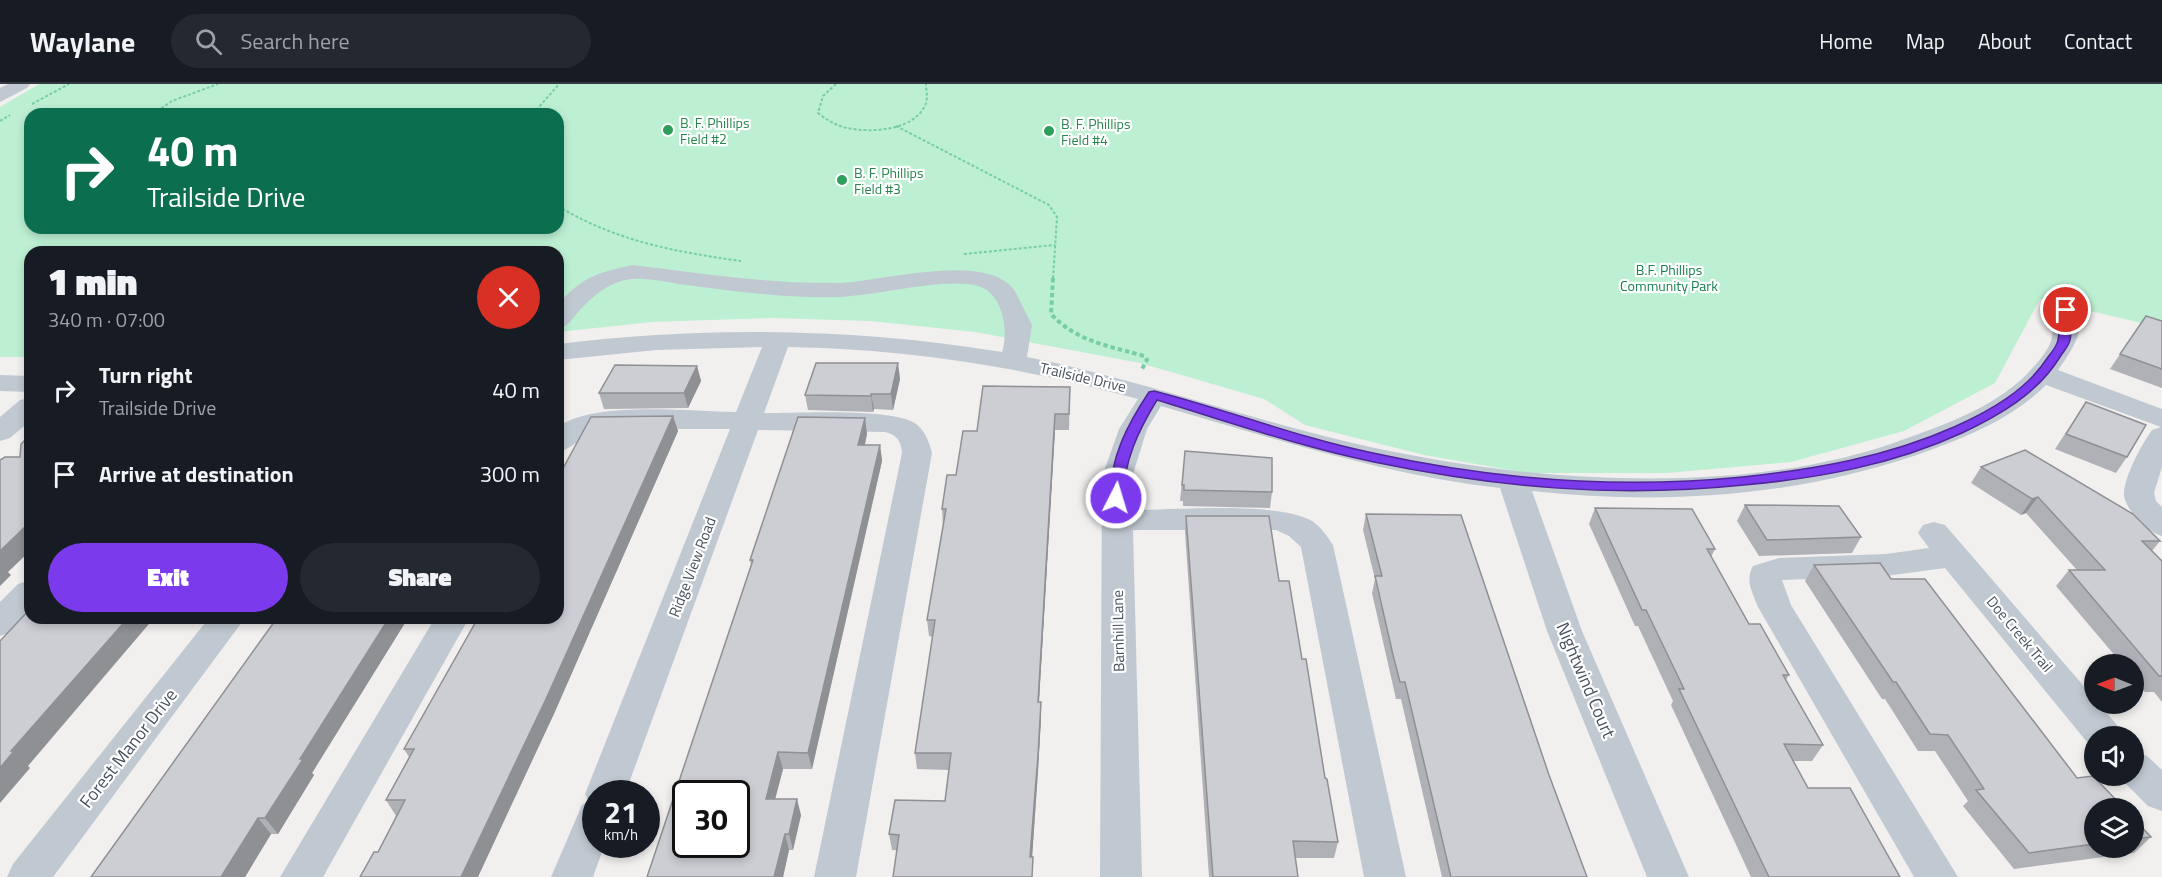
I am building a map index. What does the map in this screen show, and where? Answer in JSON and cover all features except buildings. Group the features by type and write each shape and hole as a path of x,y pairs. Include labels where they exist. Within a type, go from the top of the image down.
{"street":[{"path":"0,96 21,84"},
{"path":"564,314 600,280 632,272 760,287 839,290 954,278 986,280 1003,291 1018,325 1017,347 1012,362"},
{"name":"Trailside Drive","path":"564,351 635,344 778,340 891,346 1012,362 1085,376 1147,384 1278,433 1373,458 1549,485 1687,487 1807,475 1854,466 1898,454 1981,419 2016,398 2043,374 2064,342 2066,310"},
{"name":"Ridge View Road","path":"610,780 778,340"},
{"path":"2043,374 2162,419"},
{"path":"0,383 24,384"},
{"name":"Barnhill Lane","path":"1121,877 1117,477 1147,384"},
{"path":"0,432 24,411"},
{"path":"564,438 577,427 592,422 620,419 748,420 885,423 899,425 909,432 916,442 917,453 835,877"},
{"path":"2162,436 2140,484 2139,498 2149,513 2162,525"},
{"name":"Nightwind Court","path":"1513,480 1527,533 1548,590 1668,877"},
{"path":"1116,520 1277,520 1295,524 1308,531 1317,545 1385,877"},
{"name":"Doe Creek Trail","path":"1937,877 1775,607 1766,585 1765,574 1779,569 1886,566 1944,545 2096,726"},
{"path":"0,623 24,598"},
{"name":"Forest Manor Drive","path":"28,877 223,624"},
{"path":"301,877 449,624"},
{"path":"2144,777 2162,794"},
{"path":"572,877 582,852"}],"path":[{"path":"162,108 172,101 218,84"},
{"path":"537,108 559,84"},
{"path":"836,84 823,96 818,113 823,119 843,128 857,129 896,126 918,118 924,110 928,88 926,84"},
{"path":"896,126 982,168 1049,205 1057,217 1051,314 1060,326 1076,337 1097,345 1144,356 1147,360 1147,384"},
{"path":"564,210 587,224 635,242 687,254 743,262"},
{"path":"963,254 1055,245"}],"green space":[{"name":"B.F. Phillips Community Park","path":"39,84 2162,84 2162,328 2040,299 1995,383 1904,431 1791,462 1667,473 1527,473 1424,455 1305,425 1264,399 1140,363 975,332 870,321 772,318 652,322 564,331 564,246 24,246 24,357 0,357 0,107"}],"place":[{"name":"B. F. Phillips Field #2","path":"668,130"},
{"name":"B. F. Phillips Field #4","path":"1049,131"},
{"name":"B. F. Phillips Field #3","path":"842,180"}],"route":[{"path":"1116,498 1117,477 1125,448 1133,429 1154,395 1278,433 1373,458 1549,485 1687,487 1807,475 1854,466 1898,454 1941,437 1981,419 2016,398 2043,374 2064,342 2066,310"}]}
